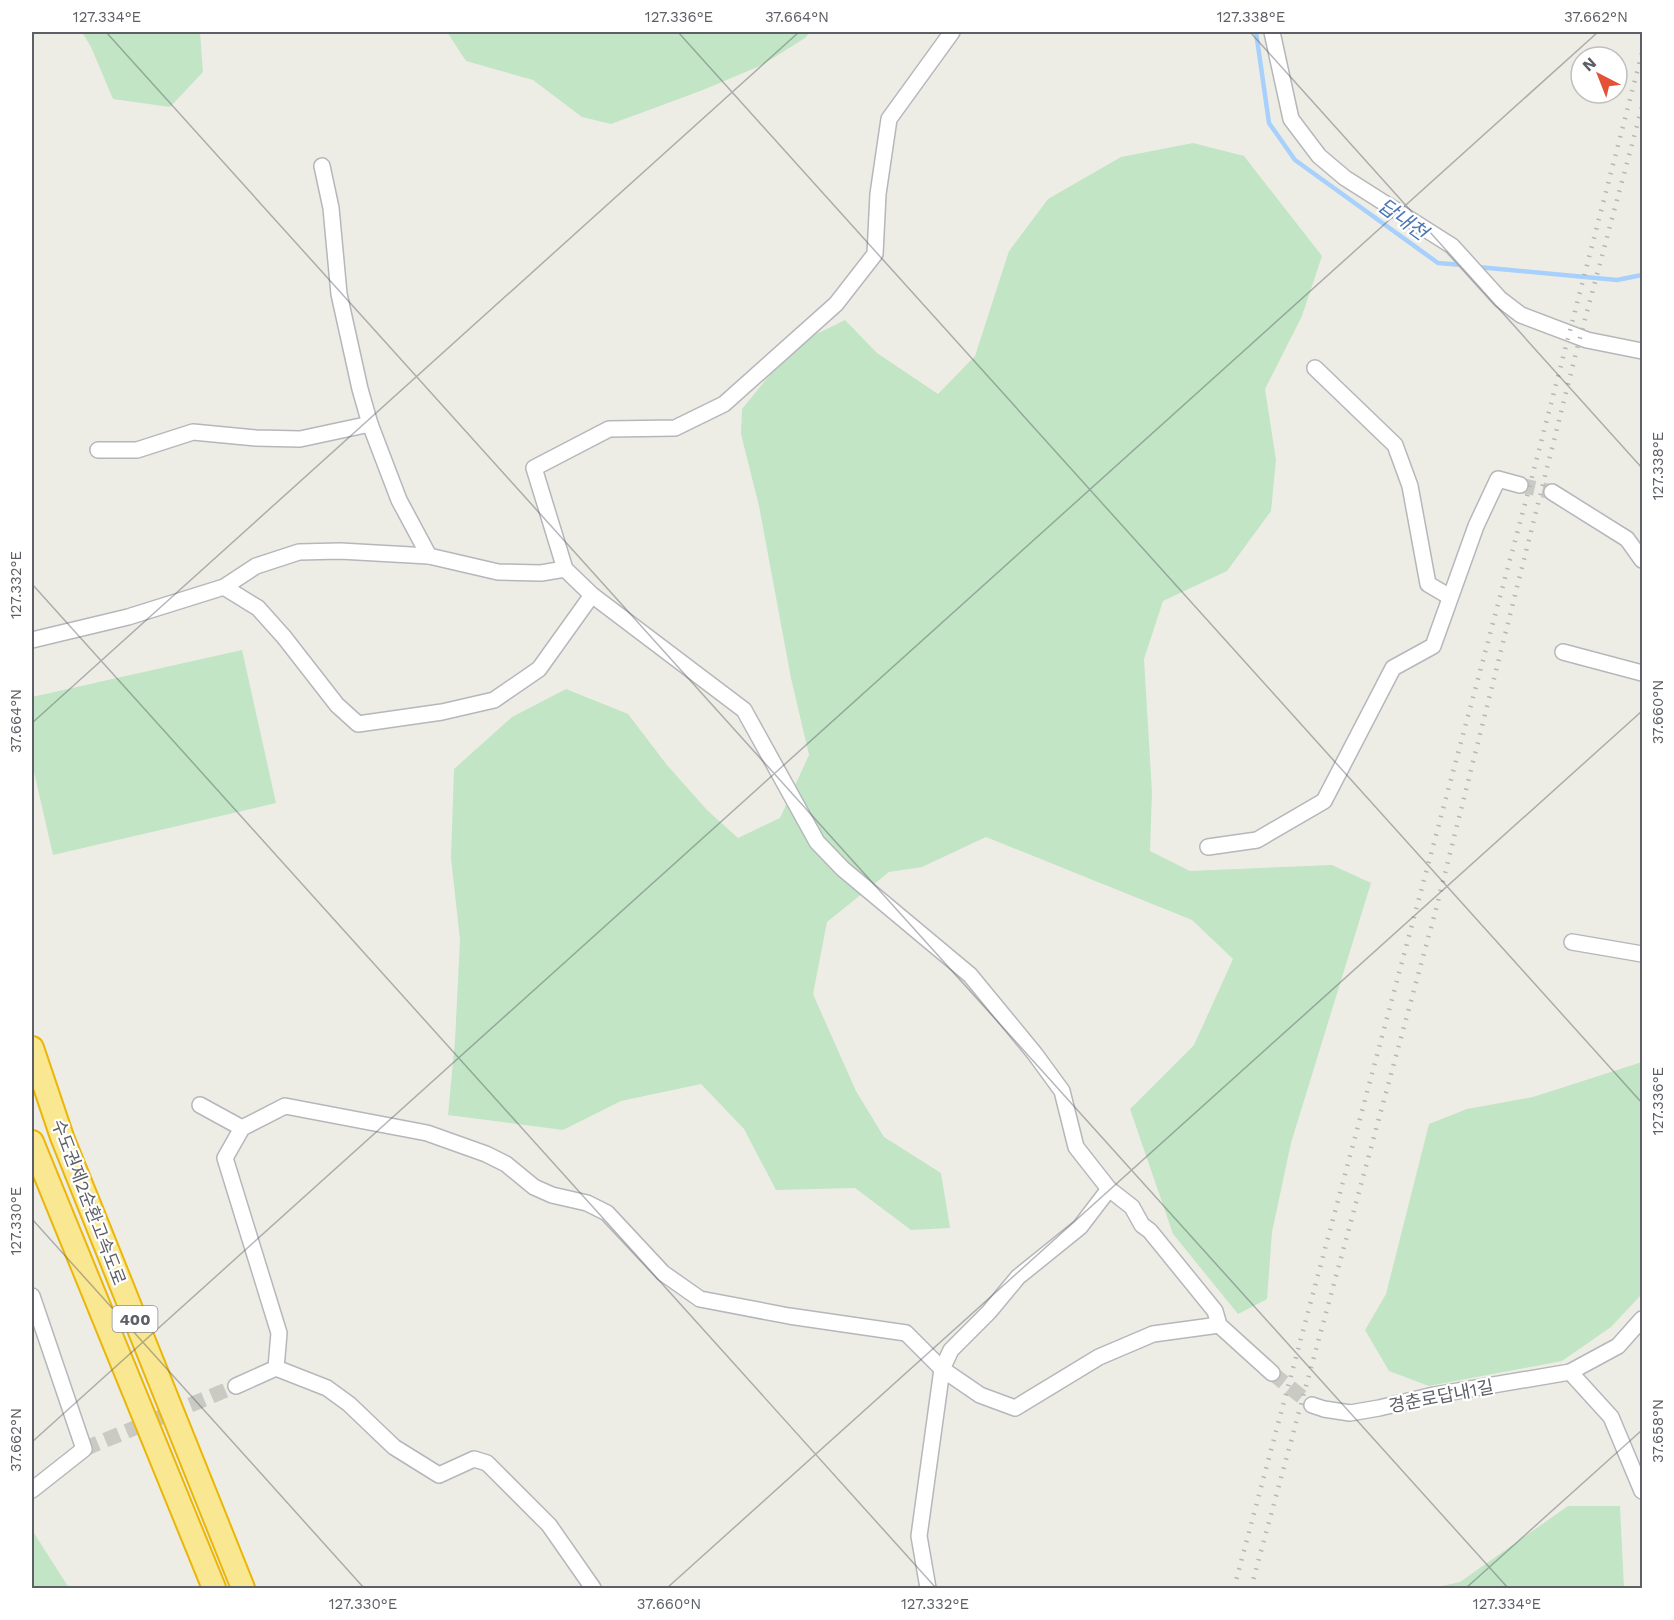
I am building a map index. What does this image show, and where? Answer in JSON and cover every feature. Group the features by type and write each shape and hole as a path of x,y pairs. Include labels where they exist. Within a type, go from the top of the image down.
{"highway":[{"name":"수도권제2순환고속도로","path":"32,1048 62,1137 243,1588"},
{"name":"수도권제2순환고속도로","path":"32,1142 214,1588"}],"street":[{"path":"952,32 889,119 879,194 875,254 836,304 724,404 675,428 609,429 534,468 565,569 592,595 744,710 817,842 843,869 970,975 1035,1054 1062,1091 1076,1147 1109,1189 1132,1207 1142,1225 1150,1231 1215,1311 1219,1325 1272,1372"},
{"path":"1272,32 1291,119 1319,156 1345,178 1452,246 1500,299 1521,315 1587,340 1642,351"},
{"path":"322,166 331,208 339,294 360,388 370,424 399,500 429,556"},
{"path":"1315,368 1395,445 1410,486 1428,584 1450,597"},
{"path":"98,450 137,450 193,432 256,438 300,439 370,424"},
{"path":"1208,847 1257,840 1324,801 1393,668 1433,646 1476,526 1498,478 1520,485"},
{"path":"1552,492 1627,539 1642,560"},
{"path":"32,640 128,617 224,587 256,566 299,552 339,551 429,556 498,572 541,573 565,569"},
{"path":"224,587 258,608 284,637 337,705 358,724 442,712 494,700 538,669 592,595"},
{"path":"1563,652 1642,673"},
{"path":"1572,942 1642,954"},
{"path":"200,1105 242,1128"},
{"path":"276,1368 279,1333 225,1158 242,1128 285,1106 427,1132 486,1154 506,1164 534,1187 552,1195 587,1203 607,1214 663,1273 700,1299 789,1317 906,1333 942,1369 980,1395 1015,1408 1099,1357 1153,1334 1219,1325"},
{"path":"928,1588 919,1536 942,1369 951,1350 989,1312 1018,1276 1080,1227 1109,1189"},
{"path":"32,1296 84,1449 32,1490"},
{"name":"경춘로답내1길","path":"1312,1405 1350,1413 1434,1395 1570,1372 1618,1346 1642,1319"},
{"path":"236,1386 276,1368 327,1388 349,1404 394,1447 439,1474 474,1459 487,1463 549,1525 593,1588"},
{"path":"1570,1372 1611,1417 1642,1491"}],"green space":[{"path":"82,32 200,32 203,72 170,107 113,99 91,47"},
{"path":"447,32 810,32 805,38 762,65 703,90 611,124 582,117 533,80 466,61"},
{"path":"1193,143 1244,156 1322,256 1302,316 1265,389 1276,460 1271,511 1227,571 1163,601 1144,659 1152,792 1150,851 1190,871 1332,865 1371,883 1291,1143 1272,1232 1267,1299 1238,1314 1173,1234 1130,1109 1194,1045 1233,959 1192,920 986,837 922,867 889,872 827,922 813,994 856,1091 884,1137 941,1173 950,1228 911,1230 855,1188 776,1190 744,1129 701,1084 621,1101 563,1130 448,1115 455,1041 460,940 451,858 454,769 512,717 566,689 628,714 667,765 707,810 738,838 780,818 809,755 791,678 759,506 741,434 742,409 794,345 845,320 877,353 938,394 975,356 1009,251 1048,199 1121,157"},
{"path":"242,650 276,803 53,855 32,763 32,697"},
{"path":"1642,1062 1642,1294 1611,1327 1562,1361 1429,1386 1389,1371 1365,1330 1386,1294 1429,1124 1467,1109 1533,1097"},
{"path":"1568,1506 1620,1506 1624,1588 1433,1588 1460,1582"},
{"path":"32,1530 69,1588 32,1588"}],"waterway":[{"name":"답내천","path":"1256,32 1269,123 1295,160 1438,263 1463,265"},
{"name":"답내천","path":"1478,267 1617,280 1642,275"}],"tunnel":[{"path":"1520,485 1552,492"},
{"path":"1272,1373 1312,1405"},
{"path":"84,1449 236,1386"}],"railway":[{"path":"1234,1588 1526,500 1642,53"},
{"path":"1251,1588 1435,913 1577,349 1642,107"}]}
